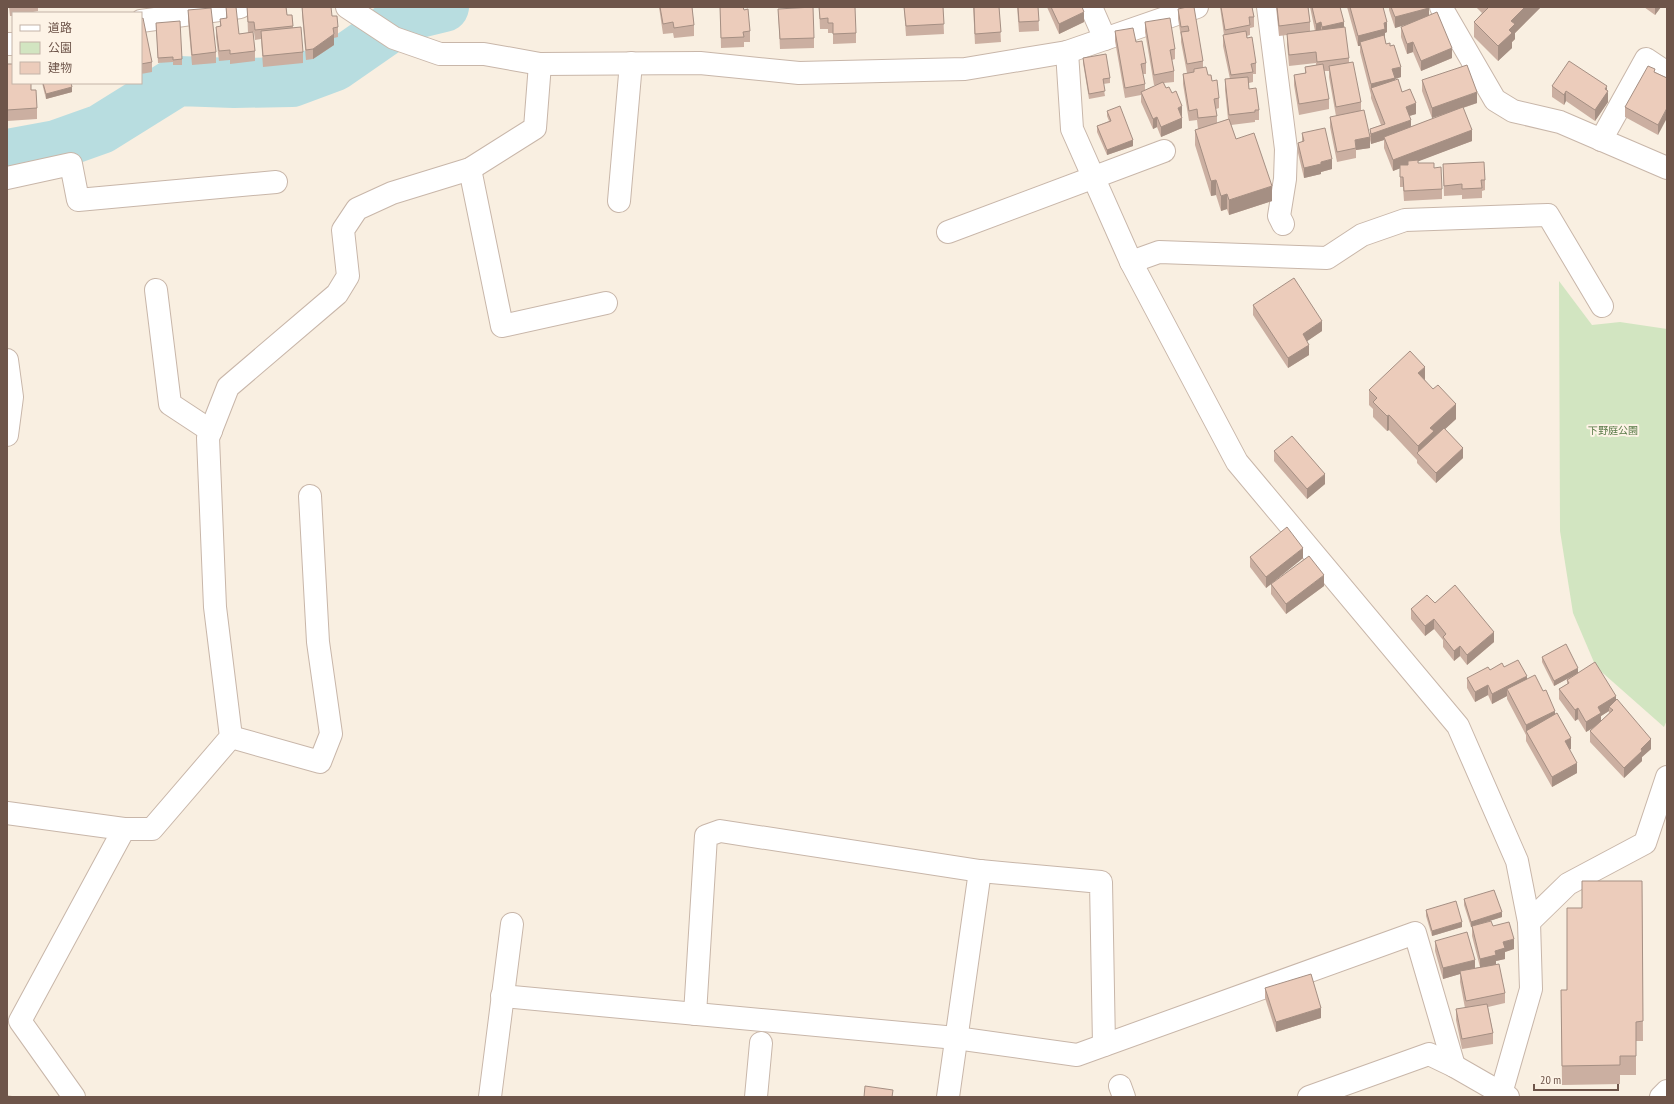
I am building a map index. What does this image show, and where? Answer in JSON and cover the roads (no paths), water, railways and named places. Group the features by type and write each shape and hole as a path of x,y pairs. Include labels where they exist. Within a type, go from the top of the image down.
{"street":[{"path":"142,21 240,7"},
{"path":"347,7 394,38 440,54 484,54 540,64 700,63 799,73 965,68 1067,52 1197,7"},
{"path":"1091,7 1105,39"},
{"path":"1268,7 1286,149 1285,179 1279,216 1283,224"},
{"path":"1441,7 1495,100 1513,111 1560,122 1667,168"},
{"path":"1067,52 1072,129 1131,262 1236,462 1458,726 1517,861 1529,922 1531,989 1503,1096 1454,1066 1429,1054 1309,1097"},
{"path":"1601,140 1646,59 1667,73"},
{"path":"619,201 631,63"},
{"path":"7,813 124,829 152,830 231,737 215,607 208,438 228,387 337,294 348,276 343,230 356,209 392,193 470,169 535,128 540,64"},
{"path":"948,232 1094,179 1164,151"},
{"path":"7,178 71,164 78,200 276,182"},
{"path":"470,169 502,326 606,303"},
{"path":"1131,262 1159,252 1295,252 1327,258 1362,236 1405,220 1548,215 1602,306"},
{"path":"156,290 170,404 211,430"},
{"path":"7,360 12,397 7,435"},
{"path":"231,737 320,762 331,734 318,642 310,496"},
{"path":"1529,922 1568,884 1645,843 1667,778"},
{"path":"74,1097 20,1020 124,829"},
{"path":"695,1014 706,836 720,831 980,871 1101,882 1104,1045"},
{"path":"948,1097 980,871"},
{"path":"490,1097 512,924"},
{"path":"502,996 695,1014 762,1031 956,1038 1077,1056 1414,934 1454,1066"},
{"path":"756,1097 762,1031"},
{"path":"1661,1097 1667,1091"}],"waterway":[{"path":"7,154 56,145 101,129 178,81 234,83 292,82 335,66 407,16 444,7"}],"park label":[{"name":"下野庭公園","path":"1613,430"}]}
